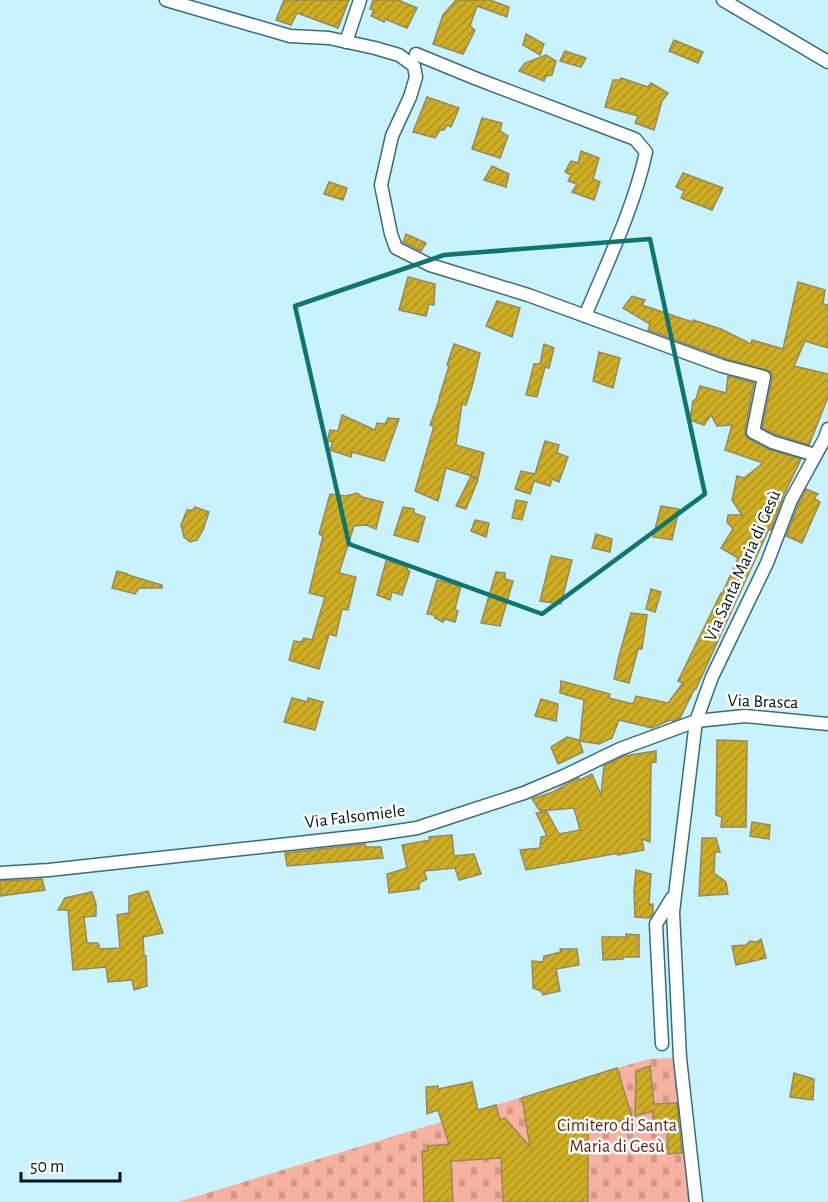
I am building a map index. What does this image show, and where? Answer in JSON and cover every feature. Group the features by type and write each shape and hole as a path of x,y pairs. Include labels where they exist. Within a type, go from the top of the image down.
{"street":[{"path":"166,0 290,36 329,38 399,55 414,66 416,77 410,97 392,136 381,185 396,248 430,265 528,295 722,366 764,377 753,432 772,442 815,455"},
{"path":"346,42 360,0"},
{"path":"723,0 828,62"},
{"path":"416,54 635,139 646,152 625,219 585,316"},
{"name":"Via Santa Maria di Gesù","path":"696,1202 680,1058 673,912 696,721 712,677 767,563 791,500 828,429"},
{"name":"Via Brasca","path":"696,721 745,716 828,724"},
{"name":"Via Falsomiele","path":"0,873 61,869 417,828 524,793 620,749 696,721"},
{"path":"662,1044 656,924 675,895"}],"highlighted area":[{"path":"650,239 705,494 542,614 349,544 295,306 444,255"}],"green space":[{"name":"Cimitero di Santa Maria di Gesù","path":"675,1058 692,1202 178,1202 617,1068 649,1059"}],"building":[{"path":"284,0 349,0 338,28 297,13 291,25 276,20"},
{"path":"373,0 398,0 417,8 407,28 371,16 374,10 370,9"},
{"path":"456,0 490,0 509,7 507,17 477,6 470,26 475,30 463,54 433,44 443,15"},
{"path":"526,34 544,44 540,55 523,45"},
{"path":"674,40 703,52 698,63 669,51"},
{"path":"565,51 586,58 581,67 560,61"},
{"path":"546,55 556,61 552,75 546,76 544,81 519,71 525,63"},
{"path":"621,78 648,87 651,83 668,93 662,101 654,130 635,123 638,116 605,107 613,80"},
{"path":"427,97 459,108 451,127 447,125 435,138 413,132"},
{"path":"482,118 502,123 500,131 508,136 500,158 472,149"},
{"path":"581,151 599,158 593,179 600,182 594,200 572,192 577,184 568,181 571,175 565,172 571,161 578,163"},
{"path":"492,166 509,174 506,187 484,180"},
{"path":"683,173 723,188 712,210 681,198 684,191 676,187"},
{"path":"329,182 347,188 343,200 324,194"},
{"path":"406,234 426,243 421,251 403,242"},
{"path":"408,277 435,284 434,305 429,304 426,316 399,310"},
{"path":"798,282 825,290 823,304 828,305 828,348 805,341 794,366 828,374 828,397 809,445 762,428 772,379 769,371 724,358 648,330 650,324 623,308 632,296 645,300 642,305 721,329 751,344 752,340 783,349"},
{"path":"497,301 520,308 512,337 486,326"},
{"path":"454,344 480,353 466,405 462,404 456,445 484,453 478,478 446,468 438,501 415,491 434,426 430,425 440,398"},
{"path":"544,344 554,348 549,368 545,367 537,397 526,395 534,364 540,364"},
{"path":"599,352 620,358 613,388 593,381"},
{"path":"728,376 754,383 745,430 746,436 768,449 801,459 771,530 769,529 696,689 680,718 652,728 619,720 612,738 599,744 580,741 584,700 560,693 561,681 610,694 609,698 633,704 636,696 668,703 683,683 678,681 738,558 721,548 733,529 727,522 728,515 742,515 732,500 737,476 744,478 763,463 725,450 732,425 717,426 711,415 704,425 690,420 693,401 696,399 700,386 726,393"},
{"path":"342,415 375,430 377,423 385,424 388,418 399,419 384,461 352,452 351,457 330,450 333,441 327,442 330,430 338,431"},
{"path":"545,441 559,445 557,453 568,457 559,482 552,479 550,486 534,481 530,494 515,489 521,471 535,474"},
{"path":"471,476 478,480 466,509 456,506"},
{"path":"806,489 818,494 814,498 820,502 802,543 786,536"},
{"path":"357,493 362,497 383,502 376,529 366,525 354,526 339,573 356,577 348,610 342,609 336,636 329,634 319,669 289,660 294,641 301,642 304,638 312,640 325,597 309,593 323,536 319,534 330,494 346,496"},
{"path":"516,500 527,502 522,520 512,518"},
{"path":"661,506 679,509 672,540 653,537"},
{"path":"195,507 209,512 197,540 190,542 184,537 181,525 187,510 193,510"},
{"path":"403,507 414,509 414,513 425,517 418,542 394,535"},
{"path":"475,520 489,523 486,537 471,531"},
{"path":"596,534 612,539 610,552 592,548"},
{"path":"551,556 572,560 561,604 540,601"},
{"path":"386,561 408,566 407,570 410,571 402,595 392,592 390,600 377,595"},
{"path":"117,571 162,585 162,588 139,588 135,594 112,588"},
{"path":"496,572 505,573 505,579 513,581 500,626 481,623"},
{"path":"437,580 461,586 455,609 458,611 455,622 445,619 443,622 434,615 427,614"},
{"path":"651,589 661,592 655,612 646,609"},
{"path":"631,613 647,615 642,649 638,649 629,683 614,679"},
{"path":"292,698 308,702 308,698 323,702 315,730 284,722"},
{"path":"541,699 558,704 556,721 535,716"},
{"path":"567,737 579,740 583,752 558,764 551,747"},
{"path":"717,740 747,741 746,827 721,827 722,817 716,815"},
{"path":"656,751 656,762 651,763 650,842 642,839 644,850 526,870 520,850 540,848 541,837 547,836 536,813 547,812 559,834 580,830 574,808 540,811 532,799 592,774 601,795 604,766 624,756"},
{"path":"752,822 770,825 769,839 750,836"},
{"path":"452,835 454,856 474,854 481,874 459,880 455,868 424,871 427,879 419,883 419,889 389,893 387,874 407,868 402,845 430,840 429,837"},
{"path":"702,838 716,838 720,852 715,852 714,873 726,882 728,894 699,896"},
{"path":"365,844 366,847 381,847 383,858 287,866 285,853"},
{"path":"636,870 651,874 649,905 653,904 653,913 650,918 635,917"},
{"path":"42,879 45,890 0,896 0,881"},
{"path":"148,891 163,933 143,937 147,986 134,990 132,980 108,982 106,967 73,970 68,910 58,910 65,898 92,892 96,904 96,916 84,917 87,943 98,943 100,949 120,948 117,915 129,913 129,896"},
{"path":"626,934 639,935 639,957 603,960 602,937 626,937"},
{"path":"761,939 766,958 736,965 732,946 746,945 750,941 757,942"},
{"path":"560,949 577,949 579,965 556,969 560,991 543,995 541,991 533,988 532,961 543,962 544,956 561,952"},
{"path":"650,1066 654,1104 677,1103 682,1153 668,1154 667,1130 654,1131 653,1111 635,1116 636,1071"},
{"path":"617,1068 632,1117 588,1131 588,1202 503,1202 501,1158 451,1161 453,1202 424,1202 422,1151 428,1151 428,1146 449,1144 438,1110 427,1114 426,1087 438,1086 438,1089 472,1082 478,1110 496,1105 500,1120 505,1118 530,1147 522,1098"},
{"path":"794,1073 814,1079 813,1100 790,1097"}]}
